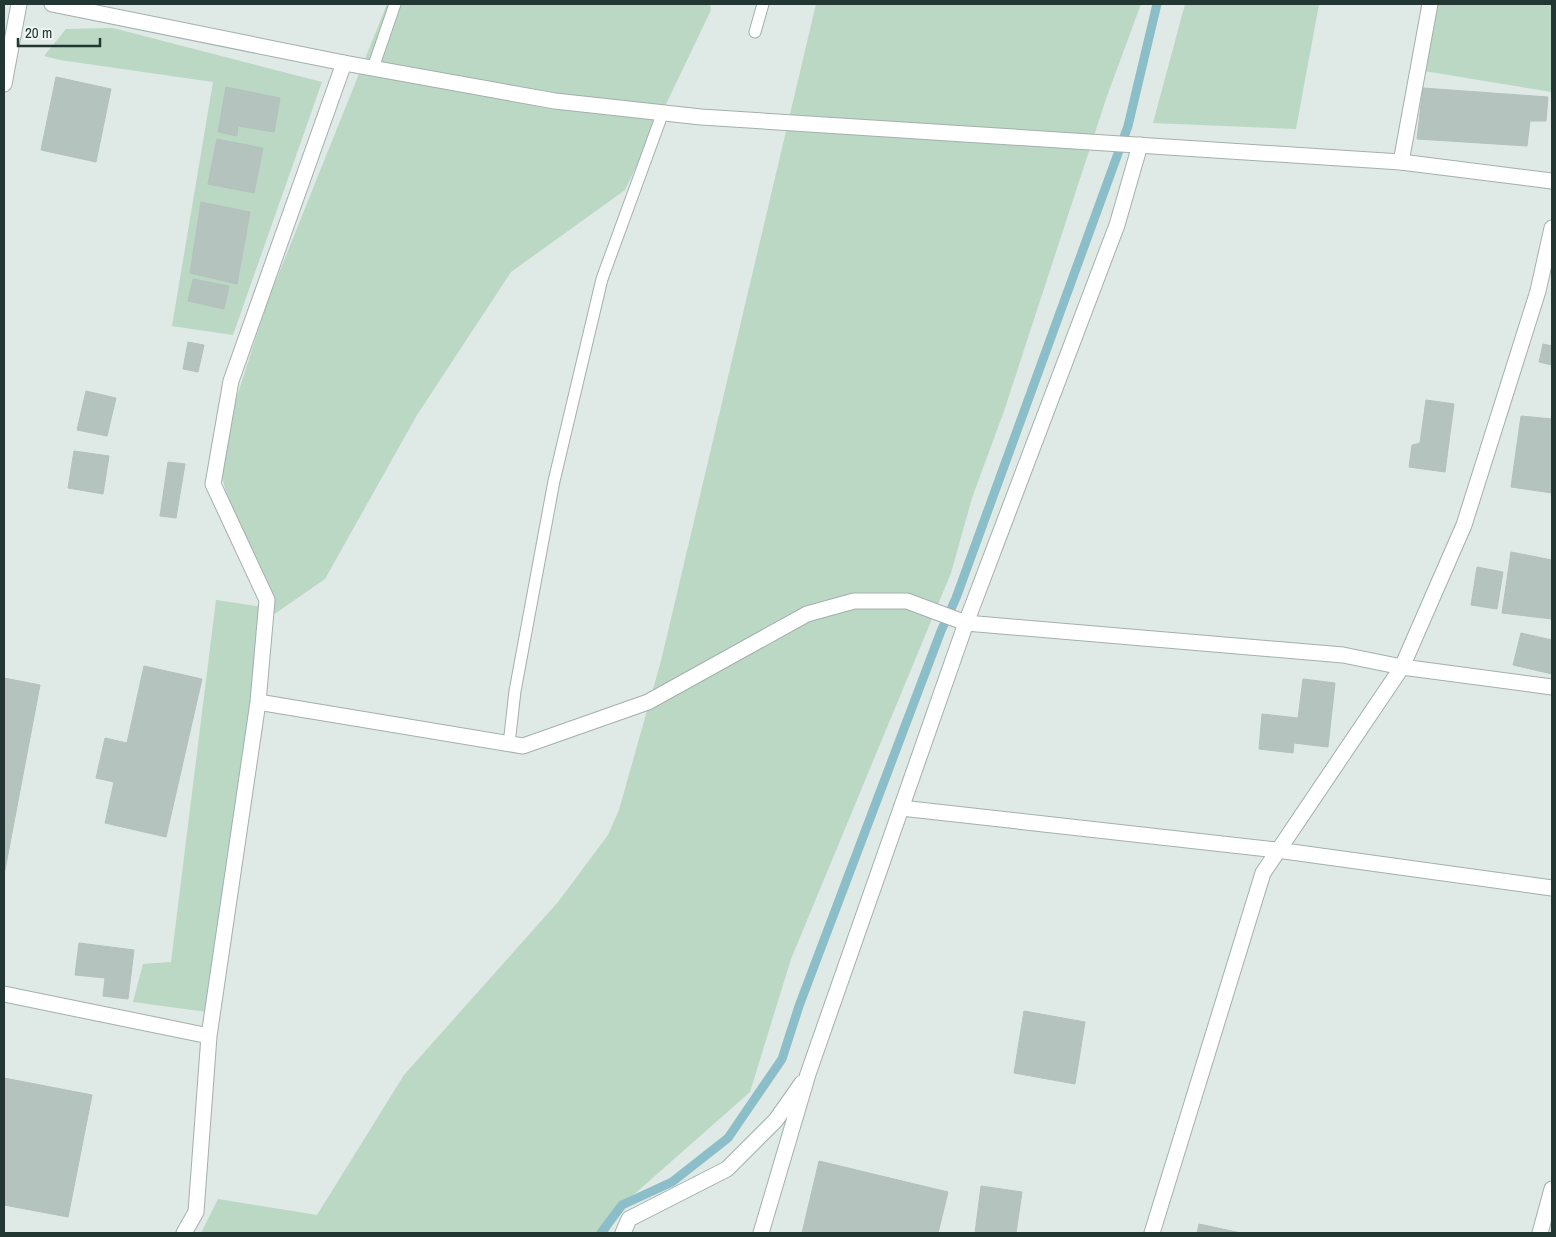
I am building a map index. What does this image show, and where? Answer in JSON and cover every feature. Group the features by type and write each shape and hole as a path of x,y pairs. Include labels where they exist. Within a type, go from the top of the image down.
{"street":[{"path":"4,84 19,4"},
{"path":"52,4 112,10 344,63 555,101 701,117 1401,162 1552,181"},
{"path":"1401,162 1430,4"},
{"path":"184,1233 196,1212 208,1036 258,702 267,600 213,484 231,381 344,63"},
{"path":"762,1233 808,1074 966,623 1117,225 1139,145"},
{"path":"1152,1233 1263,872 1402,666 1464,525 1538,290 1552,228"},
{"path":"258,702 523,746 648,702 807,614 854,602 907,601 966,623 1343,655 1402,666 1552,687"},
{"path":"901,808 1277,850 1552,888"},
{"path":"4,994 208,1036"},
{"path":"622,1233 630,1219 727,1169 776,1120 808,1074"},
{"path":"1540,1233 1552,1189"}],"lane":[{"path":"373,68 395,4"},
{"path":"755,32 763,4"},
{"path":"509,744 515,691 554,481 599,289 663,112"}],"green space":[{"path":"387,4 710,4 711,10 625,190 511,272 417,415 325,579 273,615 241,546 217,459 267,303"},
{"path":"816,4 1141,4 1107,96 1004,411 972,498 951,573 791,959 750,1092 622,1205 608,1233 201,1233 218,1199 317,1215 404,1075 558,902 608,835 619,810 661,661"},
{"path":"1185,4 1319,4 1296,129 1153,123"},
{"path":"1435,4 1552,4 1552,92 1418,70"},
{"path":"113,28 322,82 233,335 172,326 213,82 60,60 44,56 66,29"},
{"path":"216,600 262,607 254,697 207,1012 133,1002 143,964 171,962"}],"building":[{"path":"56,77 111,89 96,162 41,150"},
{"path":"226,87 280,98 274,132 238,126 237,136 218,132"},
{"path":"1423,88 1548,97 1546,121 1530,121 1527,146 1417,139"},
{"path":"217,139 263,148 254,193 208,184"},
{"path":"201,202 250,212 237,284 190,273"},
{"path":"193,279 229,286 224,309 188,301"},
{"path":"188,342 204,345 198,372 183,369"},
{"path":"1543,344 1552,346 1552,365 1539,362"},
{"path":"86,391 116,398 107,436 77,430"},
{"path":"1426,400 1454,404 1445,472 1409,467 1412,445 1420,443"},
{"path":"1521,416 1552,419 1552,493 1511,487"},
{"path":"74,451 109,456 103,494 68,488"},
{"path":"168,462 185,464 176,518 160,516"},
{"path":"1511,552 1552,560 1552,619 1502,613"},
{"path":"1477,567 1503,572 1497,609 1471,605"},
{"path":"1521,633 1552,640 1552,674 1513,665"},
{"path":"144,666 202,679 166,837 105,823 114,782 96,778 105,738 127,743"},
{"path":"4,678 40,685 4,875"},
{"path":"1303,679 1335,683 1328,747 1294,743 1293,753 1259,749 1262,714 1298,718"},
{"path":"79,943 134,950 128,999 103,996 105,978 75,975"},
{"path":"1024,1011 1085,1022 1075,1084 1014,1073"},
{"path":"4,1078 92,1095 68,1217 4,1205"},
{"path":"819,1161 948,1192 938,1233 802,1233"},
{"path":"981,1186 1022,1192 1016,1233 975,1233"},
{"path":"1199,1224 1241,1233 1197,1233"}],"waterway":[{"path":"601,1233 622,1205 672,1182 728,1138 782,1059 799,1006 941,631 956,598 1128,126 1157,4"}]}
